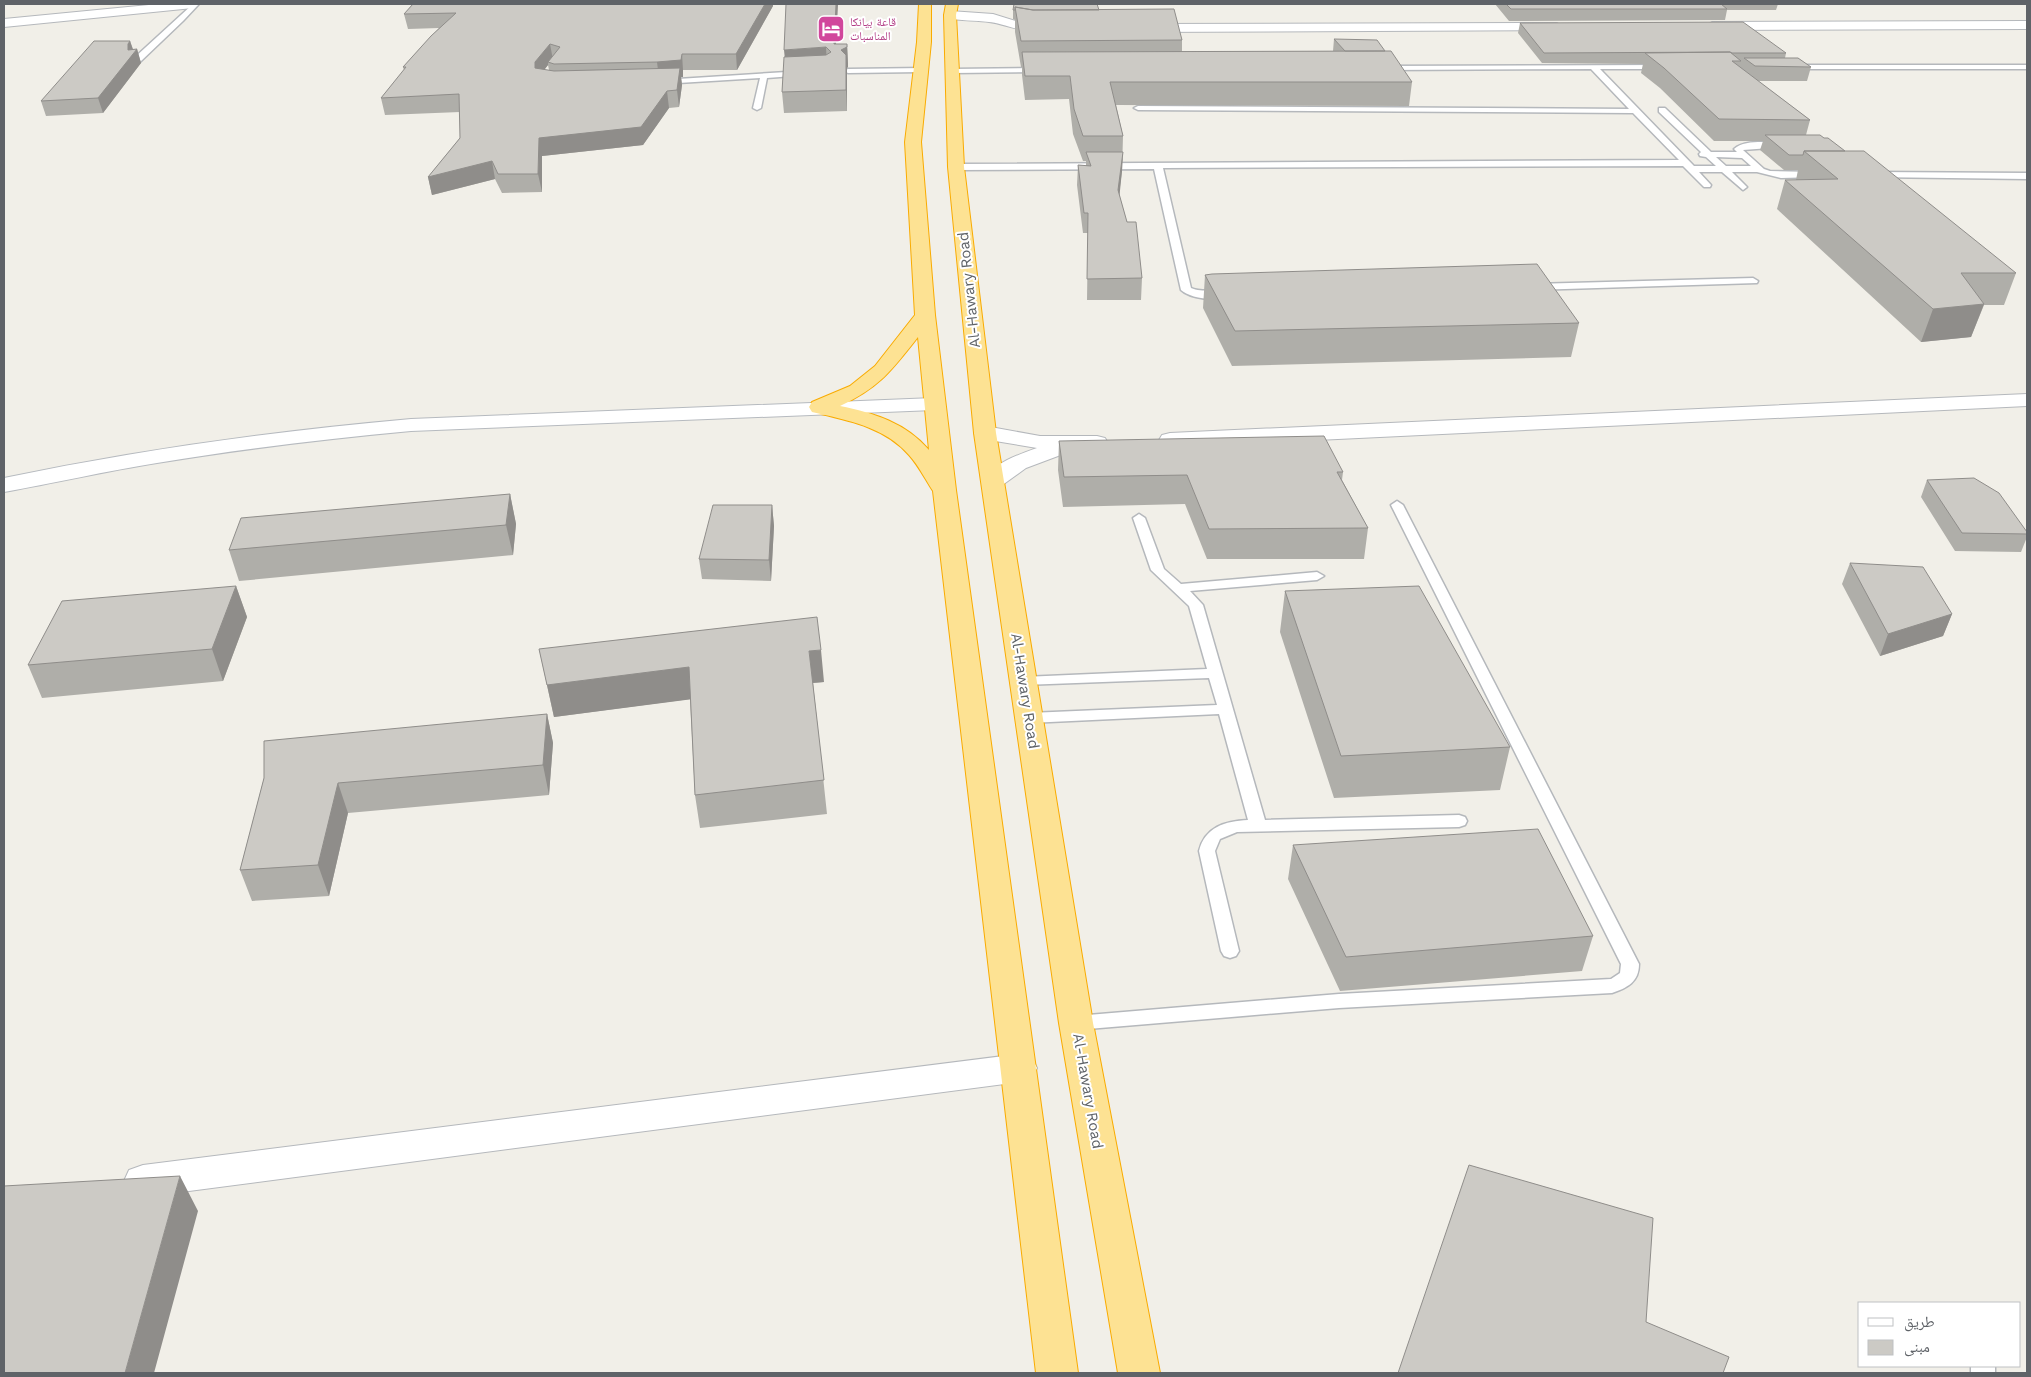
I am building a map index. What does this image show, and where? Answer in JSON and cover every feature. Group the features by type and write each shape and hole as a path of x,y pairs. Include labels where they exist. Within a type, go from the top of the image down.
{"highway":[{"path":"925,4 924,42 913,142 924,315 944,490 1057,1373"},
{"path":"924,42 951,20"},
{"name":"Al-Hawary Road","path":"951,20 956,167 984,433 1076,1023 1139,1373"},
{"path":"820,407 857,390 876,375 891,360 924,315"},
{"path":"820,407 859,416 898,434 912,445 923,458 944,490"}],"street":[{"path":"4,22 194,4"},
{"path":"951,20 992,18 1024,28 1063,29"},
{"path":"1699,26 2027,25"},
{"path":"1133,28 1570,27"},
{"path":"1151,441 2027,400"},
{"path":"4,485 146,456 337,431 421,425 820,407 934,404"},
{"path":"984,433 1027,441 1072,444 1121,442"},
{"path":"993,481 1004,471 1034,455 1072,444"},
{"path":"111,1185 1019,1068"}],"lane":[{"path":"137,60 181,20 194,4"},
{"path":"1593,67 1706,185"},
{"path":"1376,68 1669,67"},
{"path":"1785,67 2027,67"},
{"path":"848,71 921,70"},
{"path":"953,71 1051,70"},
{"path":"649,82 809,72"},
{"path":"757,108 764,75"},
{"path":"1138,108 1635,111"},
{"path":"1662,110 1743,187"},
{"path":"1786,145 1738,148 1759,169 1766,173 1779,175 1825,175"},
{"path":"1677,154 1744,154"},
{"path":"956,167 1158,165 1688,166 1723,169 1759,169"},
{"path":"1158,165 1186,290 1198,295 1234,295"},
{"path":"1867,179 2027,176"},
{"path":"1522,287 1753,281"},
{"path":"1076,1023 1339,1001 1612,986 1628,978 1631,972 1630,964 1397,505"},
{"path":"1140,518 1158,570 1196,605 1258,825"},
{"path":"1179,588 1317,576"},
{"path":"1023,681 1215,673"},
{"path":"1029,718 1226,709"},
{"path":"1230,951 1207,851 1209,842 1214,835 1223,830 1258,825 1459,821"}],"building":[{"path":"413,4 765,4 736,54 682,54 681,60 657,62 554,64 548,62 560,47 550,44 535,62 535,68 554,71 680,68 677,90 667,91 641,127 539,138 538,174 498,174 492,161 428,177 460,138 459,94 381,98 406,67 403,67 431,36 456,13 404,14"},
{"path":"786,4 836,4 834,44 847,44 847,47 841,50 846,55 846,90 782,92 784,57 826,55 831,52 826,47 784,50"},
{"path":"1014,4 1097,4 1099,10 1033,10 1015,7 1015,10 1013,10"},
{"path":"1506,4 1721,4 1727,9 1511,9"},
{"path":"1015,7 1033,10 1174,9 1182,40 1021,41"},
{"path":"1743,22 1786,53 1544,53 1520,23"},
{"path":"1334,39 1377,40 1385,51 1345,51"},
{"path":"94,41 130,41 128,50 137,49 98,98 41,101"},
{"path":"1391,51 1412,82 1110,82 1123,136 1083,136 1074,109 1070,76 1025,76 1022,52"},
{"path":"1730,52 1741,61 1732,61 1810,120 1719,119 1645,53"},
{"path":"1744,58 1798,58 1811,67 1755,66"},
{"path":"1765,135 1820,135 1828,138 1845,151 1804,151 1803,155 1789,155"},
{"path":"1804,151 1864,151 2016,273 1961,273 1984,304 1933,309 1785,180 1838,179"},
{"path":"1086,152 1123,152 1118,190 1127,222 1136,222 1142,278 1087,279 1088,213 1084,213 1078,165 1091,166"},
{"path":"1537,264 1579,323 1235,331 1205,275 1212,274"},
{"path":"1324,436 1343,472 1337,472 1368,528 1209,529 1187,475 1064,477 1059,441"},
{"path":"1974,478 1999,493 2027,534 1962,533 1927,480"},
{"path":"510,494 506,525 229,550 241,518"},
{"path":"713,505 772,505 769,560 699,559"},
{"path":"1850,563 1923,567 1952,614 1888,634"},
{"path":"236,586 212,649 28,665 62,601"},
{"path":"1419,586 1510,747 1341,756 1285,591"},
{"path":"817,617 821,650 809,651 824,780 695,795 689,667 547,685 539,649"},
{"path":"547,714 543,765 338,783 318,865 240,870 264,778 264,741"},
{"path":"1538,829 1593,936 1346,957 1293,845"},
{"path":"1469,1165 1653,1218 1646,1322 1729,1357 1723,1373 1398,1373"},
{"path":"180,1176 125,1373 4,1373 4,1186"}],"place":[{"name":"قاعة بيانكا المناسبات","path":"831,29"}]}
